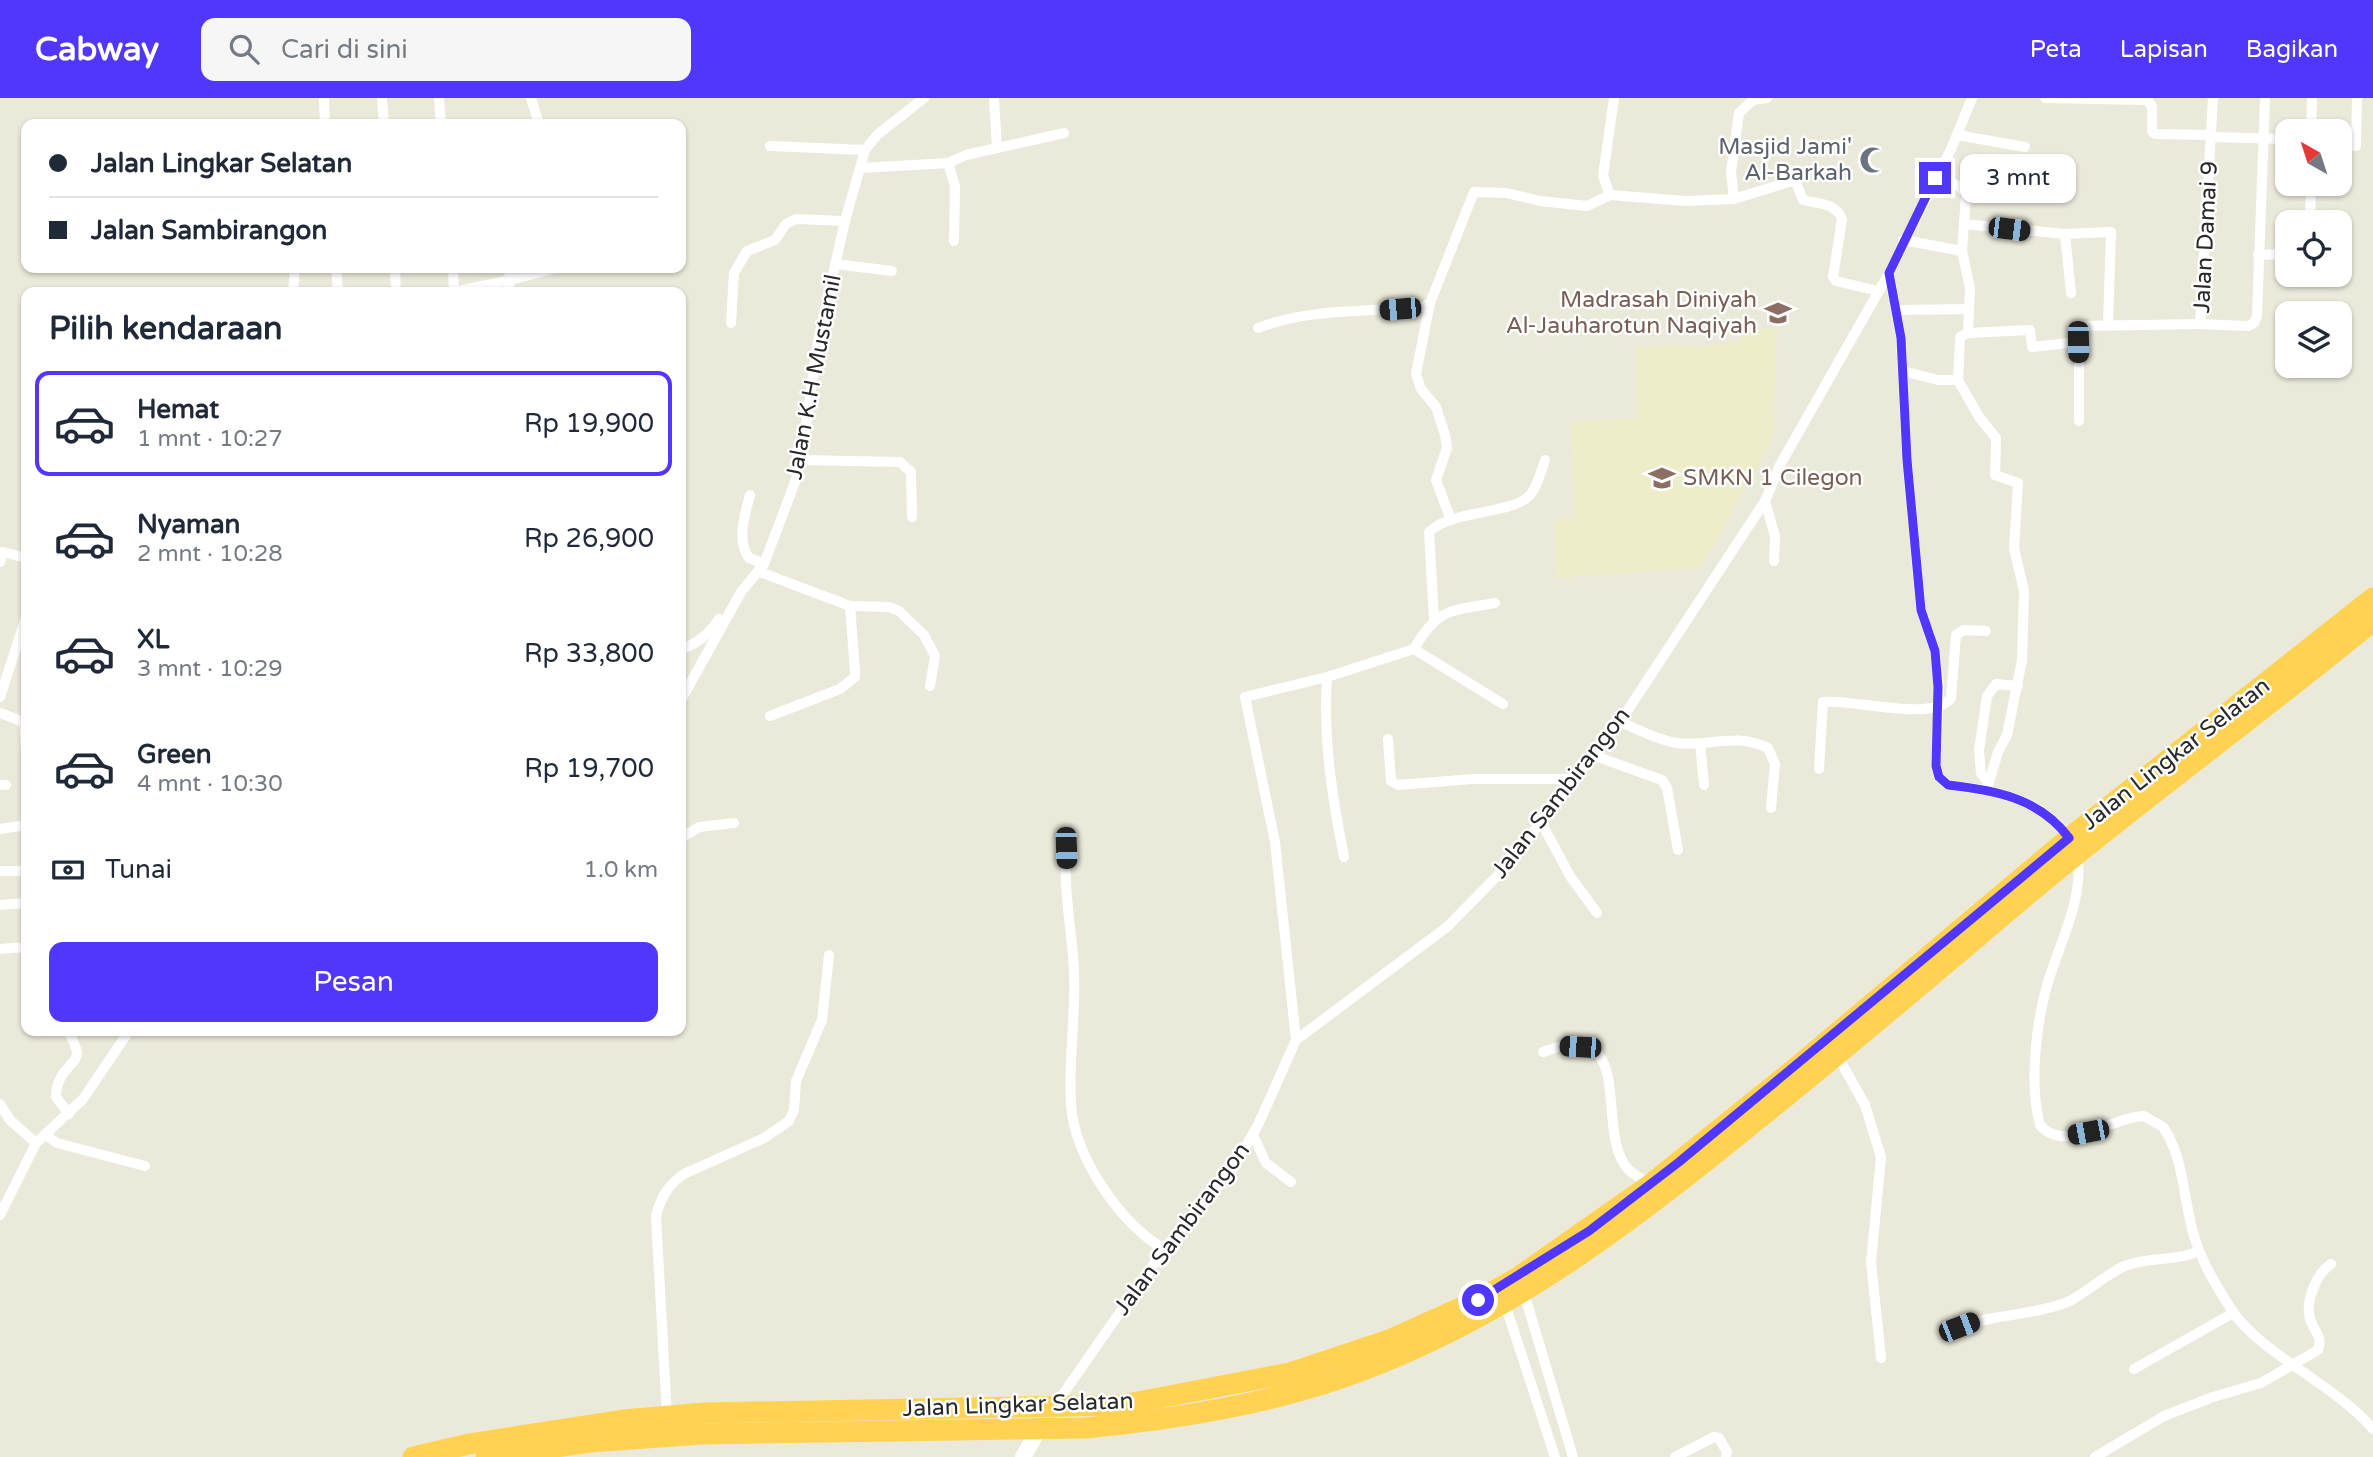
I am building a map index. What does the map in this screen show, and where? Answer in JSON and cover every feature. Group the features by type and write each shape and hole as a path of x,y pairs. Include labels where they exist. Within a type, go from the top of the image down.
{"highway":[{"name":"Jalan Lingkar Selatan","path":"486,1457 591,1442 701,1434 1039,1429 1136,1423 1283,1395 1357,1373 1393,1348 1517,1278 1651,1184 1684,1169 2373,598"},
{"name":"Jalan Lingkar Selatan","path":"413,1457 482,1442 623,1420 919,1409 1052,1409 1122,1405 1290,1373 1393,1348 1515,1299 1837,1055 2073,846 2373,621"},
{"path":"918,1431 919,1409"}],"street":[{"path":"324,98 324,119"},
{"path":"382,98 384,119"},
{"path":"439,98 441,119"},
{"path":"531,98 537,119"},
{"path":"771,146 865,150 884,129 925,98"},
{"path":"994,98 997,148"},
{"path":"1610,195 1603,176 1614,98"},
{"path":"1734,199 1731,172 1739,113 1753,100 1767,98"},
{"name":"Jalan Sambirangon","path":"1052,1409 1164,1249 1230,1173 1253,1135 1296,1040 1447,927 1503,870 1542,824 1620,722 1765,501 1780,465 1889,273 1957,135 1972,98"},
{"path":"2045,98 2144,99 2152,106 2152,131 2155,134 2275,138"},
{"name":"Jalan Damai 9","path":"2213,98 2200,324 2248,326 2254,323 2258,255"},
{"path":"2265,98 2258,255 2275,254"},
{"path":"2311,119 2312,98"},
{"path":"2352,146 2356,146 2357,98"},
{"path":"862,168 948,163 997,148 1065,133"},
{"path":"1957,135 2025,147"},
{"name":"Jalan K.H Mustamil","path":"686,691 747,584 762,568 801,460 818,341 845,221 865,150"},
{"path":"948,163 955,186 954,241"},
{"path":"1935,178 1960,187 1966,194 1962,251 1970,288 1968,333"},
{"path":"1451,520 1436,480 1447,448 1445,435 1436,407 1421,389 1416,374 1430,303 1474,192 1506,193 1540,201 1587,205 1610,195 1686,201 1734,199 1795,180 1803,200 1829,205 1838,210 1842,219 1833,277 1836,281 1878,291"},
{"path":"731,323 734,272 747,251 775,240 786,224 796,219 845,221"},
{"path":"1964,223 2065,234 2110,232 2108,325"},
{"path":"2065,234 2071,293"},
{"path":"1903,240 1962,251"},
{"path":"835,264 892,271"},
{"path":"1889,273 1897,310 1903,371 1907,460 1921,610 1935,651 1939,777 1948,785 1987,786 2038,809 2061,826 2073,846 2081,874 2046,987 2035,1053 2040,1125 2045,1132 2068,1136 2135,1116 2156,1121 2168,1134 2199,1251 2233,1313 2247,1329 2336,1393 2372,1424"},
{"path":"476,287 510,274"},
{"path":"1258,328 1300,314 1369,312 1422,307 1430,303"},
{"path":"1897,310 1968,309"},
{"path":"2079,421 2079,326 2200,324"},
{"path":"1987,786 2007,735 2018,685 2025,614 2024,591 2014,548 2018,483 1995,475 1996,438 1979,417 1958,380 1960,337 1968,333 2030,330 2032,347 2078,342"},
{"path":"1903,371 1938,380 1958,380"},
{"path":"801,460 900,462 911,472 912,517"},
{"path":"1434,619 1428,537 1434,527 1523,500 1536,485 1545,460"},
{"path":"750,495 744,518 743,545 749,558 762,568 850,606 890,607 899,611 924,635 935,656 930,686"},
{"path":"1765,501 1775,536 1774,561"},
{"path":"0,562 3,552 21,557"},
{"path":"686,648 712,629 736,591 747,584"},
{"path":"1296,1040 1275,842 1245,697 1327,677 1414,649 1434,619 1459,609 1495,603"},
{"path":"769,716 840,689 855,677 850,606"},
{"path":"1819,769 1822,704 1825,701 1886,707 1944,705 1951,698 1956,635 1964,629 1986,631"},
{"path":"0,697 21,632"},
{"path":"1414,649 1503,704"},
{"path":"1327,677 1324,721 1328,771 1344,857"},
{"path":"1987,786 1979,765 1987,696 1996,684 2018,685"},
{"path":"0,713 21,721"},
{"path":"1620,722 1666,741 1700,743 1740,738 1768,748 1775,764 1770,808"},
{"path":"1388,739 1391,781 1398,785 1472,779 1577,779"},
{"path":"1700,743 1703,785"},
{"path":"1595,755 1662,780 1667,788 1678,850"},
{"path":"686,835 699,827 734,823"},
{"path":"1542,824 1570,876 1597,913"},
{"path":"0,829 21,826"},
{"path":"1068,838 1076,1002 1071,1107 1092,1166 1117,1210 1142,1236 1164,1249"},
{"path":"0,872 21,871"},
{"path":"0,905 21,903"},
{"path":"0,949 21,947"},
{"path":"667,1417 656,1216 660,1204 672,1182 684,1174 764,1138 789,1121 794,1110 796,1081 822,1020 829,956"},
{"path":"69,1114 56,1097 58,1079 76,1059 77,1052 71,1036"},
{"path":"0,1215 36,1143 83,1099 126,1036"},
{"path":"1543,1052 1560,1046 1594,1049 1600,1054 1607,1067 1612,1115 1621,1155 1628,1169 1651,1184"},
{"path":"1837,1055 1865,1105 1881,1157 1871,1262 1881,1358"},
{"path":"0,1104 10,1120 36,1143"},
{"path":"46,1135 57,1143 145,1166"},
{"path":"1253,1135 1266,1163 1291,1182"},
{"path":"1959,1327 2006,1315 2037,1312 2091,1290 2125,1266 2150,1259 2174,1259 2199,1251"},
{"path":"2095,1457 2164,1416 2213,1397 2261,1383 2318,1350 2321,1342 2309,1316 2313,1288 2323,1270 2331,1264"},
{"path":"1515,1299 1537,1338 1573,1457"},
{"path":"1515,1299 1519,1344 1555,1457"},
{"path":"2134,1368 2233,1313"},
{"path":"1519,1344 1537,1338"},
{"path":"1023,1457 1039,1429"},
{"path":"1675,1457 1714,1437 1719,1438 1727,1452 1726,1457"}],"shaded area":[{"name":"SMKN 1 Cilegon","path":"1777,328 1773,438 1701,568 1556,578 1554,520 1575,517 1570,423 1637,417 1636,348 1666,345 1702,347 1737,342 1751,330"}],"place":[{"name":"Masjid Jami' Al-Barkah","path":"1873,160"},
{"name":"Madrasah Diniyah Al-Jauharotun Naqiyah","path":"1778,313"},
{"name":"SMKN 1 Cilegon","path":"1662,478"}],"route":[{"path":"1478,1300 1589,1231 1679,1162 2069,838 2051,818 2011,795 1987,789 1948,785 1937,772 1938,687 1935,651 1921,610 1907,460 1901,338 1889,273 1898,248 1935,178"}]}
